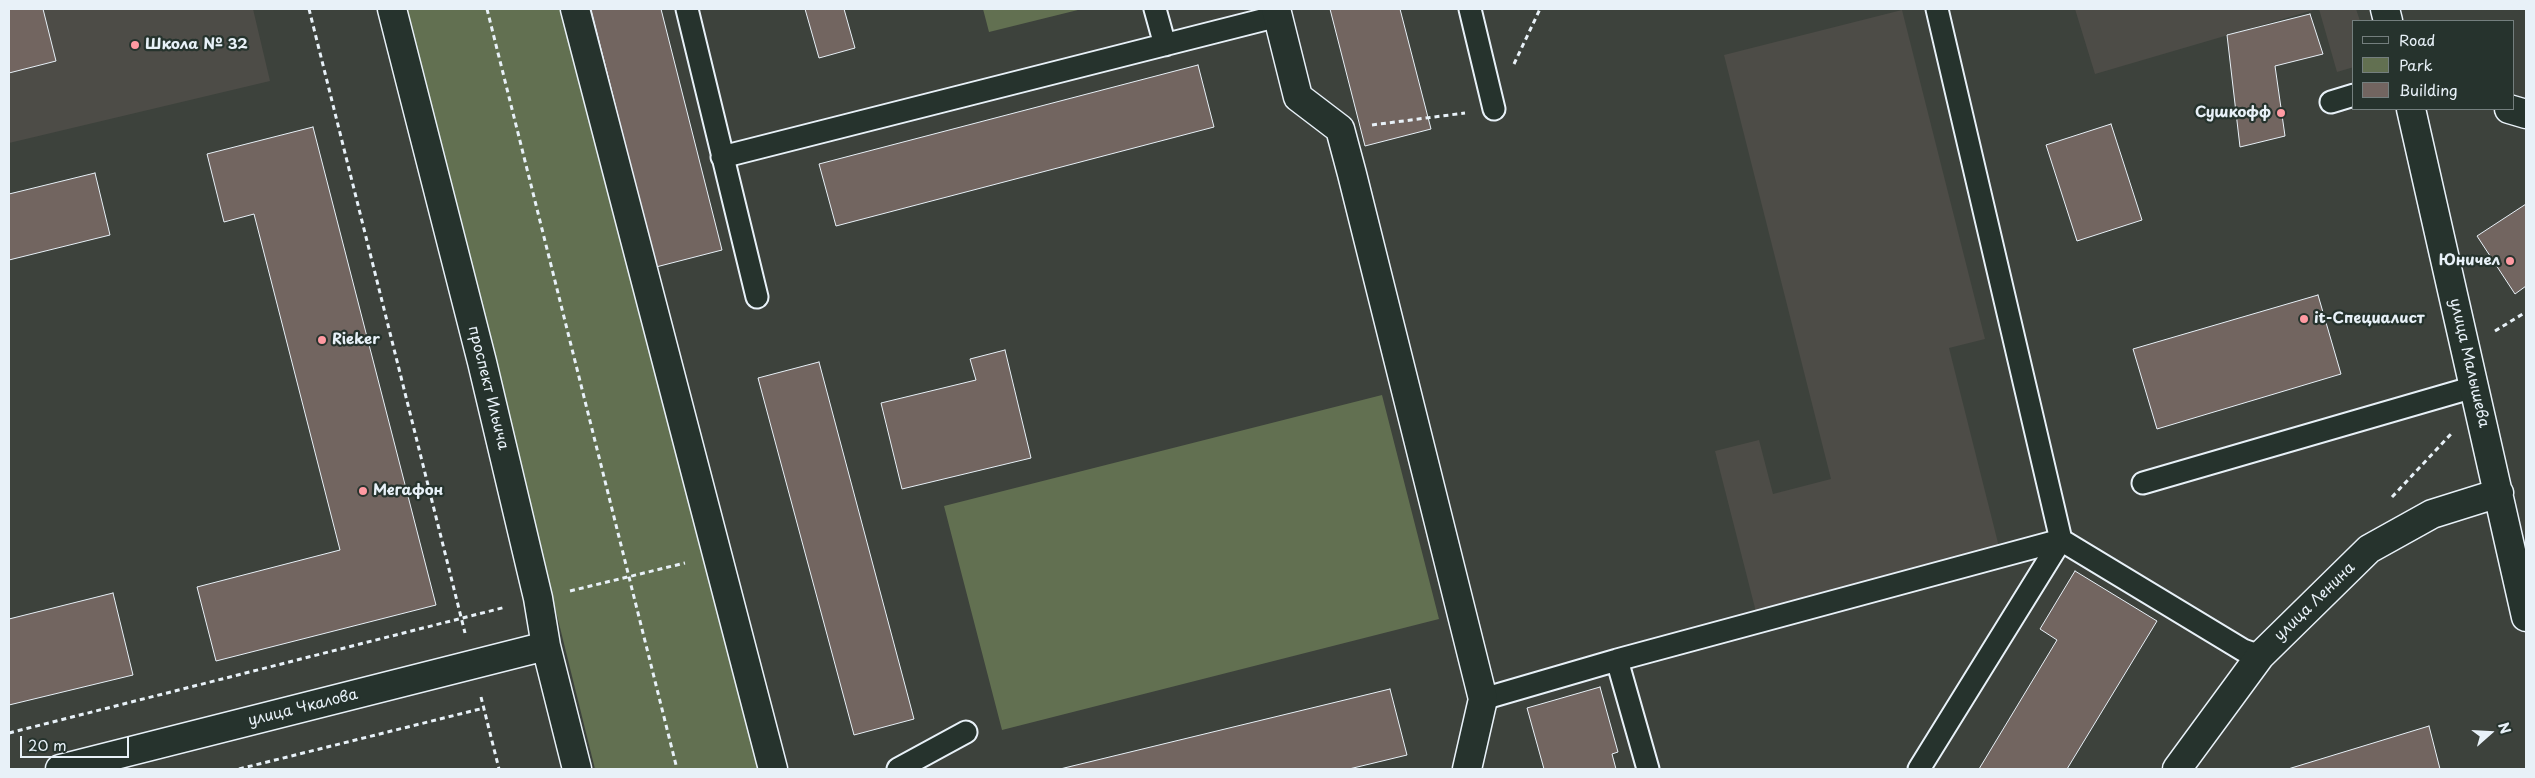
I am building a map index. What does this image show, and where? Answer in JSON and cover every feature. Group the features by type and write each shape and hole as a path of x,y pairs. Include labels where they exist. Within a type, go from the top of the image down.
{"street":[{"name":"проспект Ильича","path":"392,9 482,362 538,598 546,646 577,769"},
{"path":"575,9 773,769"},
{"path":"1277,12 1298,98 1340,129 1483,699 1467,769"},
{"name":"улица Малышева","path":"2411,110 2526,616"},
{"path":"2512,110 2526,114"},
{"name":"улица Ленина","path":"2177,769 2260,656 2370,549 2432,514 2499,493"},
{"name":"улица Чкалова","path":"60,769 546,646"}],"lane":[{"path":"687,9 756,297"},
{"path":"1156,9 1165,45"},
{"path":"1470,9 1494,109"},
{"path":"1919,769 2061,540 1937,9"},
{"path":"722,157 1165,45 1277,12"},
{"path":"2331,102 2352,96"},
{"path":"2143,483 2474,387"},
{"path":"1483,699 1618,660 2061,540 2243,650 2260,656"},
{"path":"1618,660 1648,769"},
{"path":"898,769 966,732"}],"path":[{"path":"309,9 499,769"},
{"path":"487,9 677,769"},
{"path":"9,732 538,598 718,555"},
{"path":"240,769 484,708"}],"shaded area":[{"name":"Школа № 32","path":"9,9 253,9 270,81 9,143"},
{"path":"2075,9 2317,9 2095,74"},
{"path":"2319,9 2356,9 2360,20 2352,20 2352,68 2337,72"},
{"path":"1902,10 1985,339 1949,348 2000,551 1756,612 1715,451 1759,440 1773,494 1831,479 1724,55"}],"green space":[{"path":"407,9 586,9 777,769 595,769"},
{"path":"983,9 1082,9 989,32"},
{"path":"1382,395 1439,619 1002,730 944,506"}],"building":[{"path":"9,9 43,9 56,61 9,73"},
{"path":"591,9 661,9 722,250 656,267"},
{"path":"805,9 844,9 855,48 819,58"},
{"path":"1330,9 1400,9 1431,129 1365,146"},
{"path":"2310,14 2323,54 2275,66 2285,136 2240,147 2227,35"},
{"path":"1198,65 1214,127 836,226 819,164"},
{"path":"2111,124 2142,220 2077,241 2046,145"},
{"path":"313,127 436,605 216,661 197,587 340,550 254,214 224,222 207,154"},
{"path":"95,173 110,235 9,260 9,194"},
{"name":"Юничел","path":"2526,204 2526,286 2515,294 2477,236"},
{"path":"2318,295 2341,374 2157,429 2133,349"},
{"path":"1005,350 1031,458 902,489 881,403 976,380 970,359"},
{"path":"819,362 914,719 854,735 758,378"},
{"path":"2075,571 2157,621 2067,769 1979,769 2057,640 2040,629"},
{"path":"113,593 133,675 9,705 9,619"},
{"path":"1600,687 1618,752 1612,754 1616,769 1544,769 1527,708"},
{"path":"1390,689 1407,755 1349,769 1060,769"},
{"path":"2429,726 2440,769 2288,769"}],"place":[{"name":"Школа № 32","path":"135,45"},
{"name":"Сушкофф","path":"2281,113"},
{"name":"Юничел","path":"2510,261"},
{"name":"it-Специалист","path":"2304,319"},
{"name":"Rieker","path":"322,340"},
{"name":"Мегафон","path":"363,491"}]}
